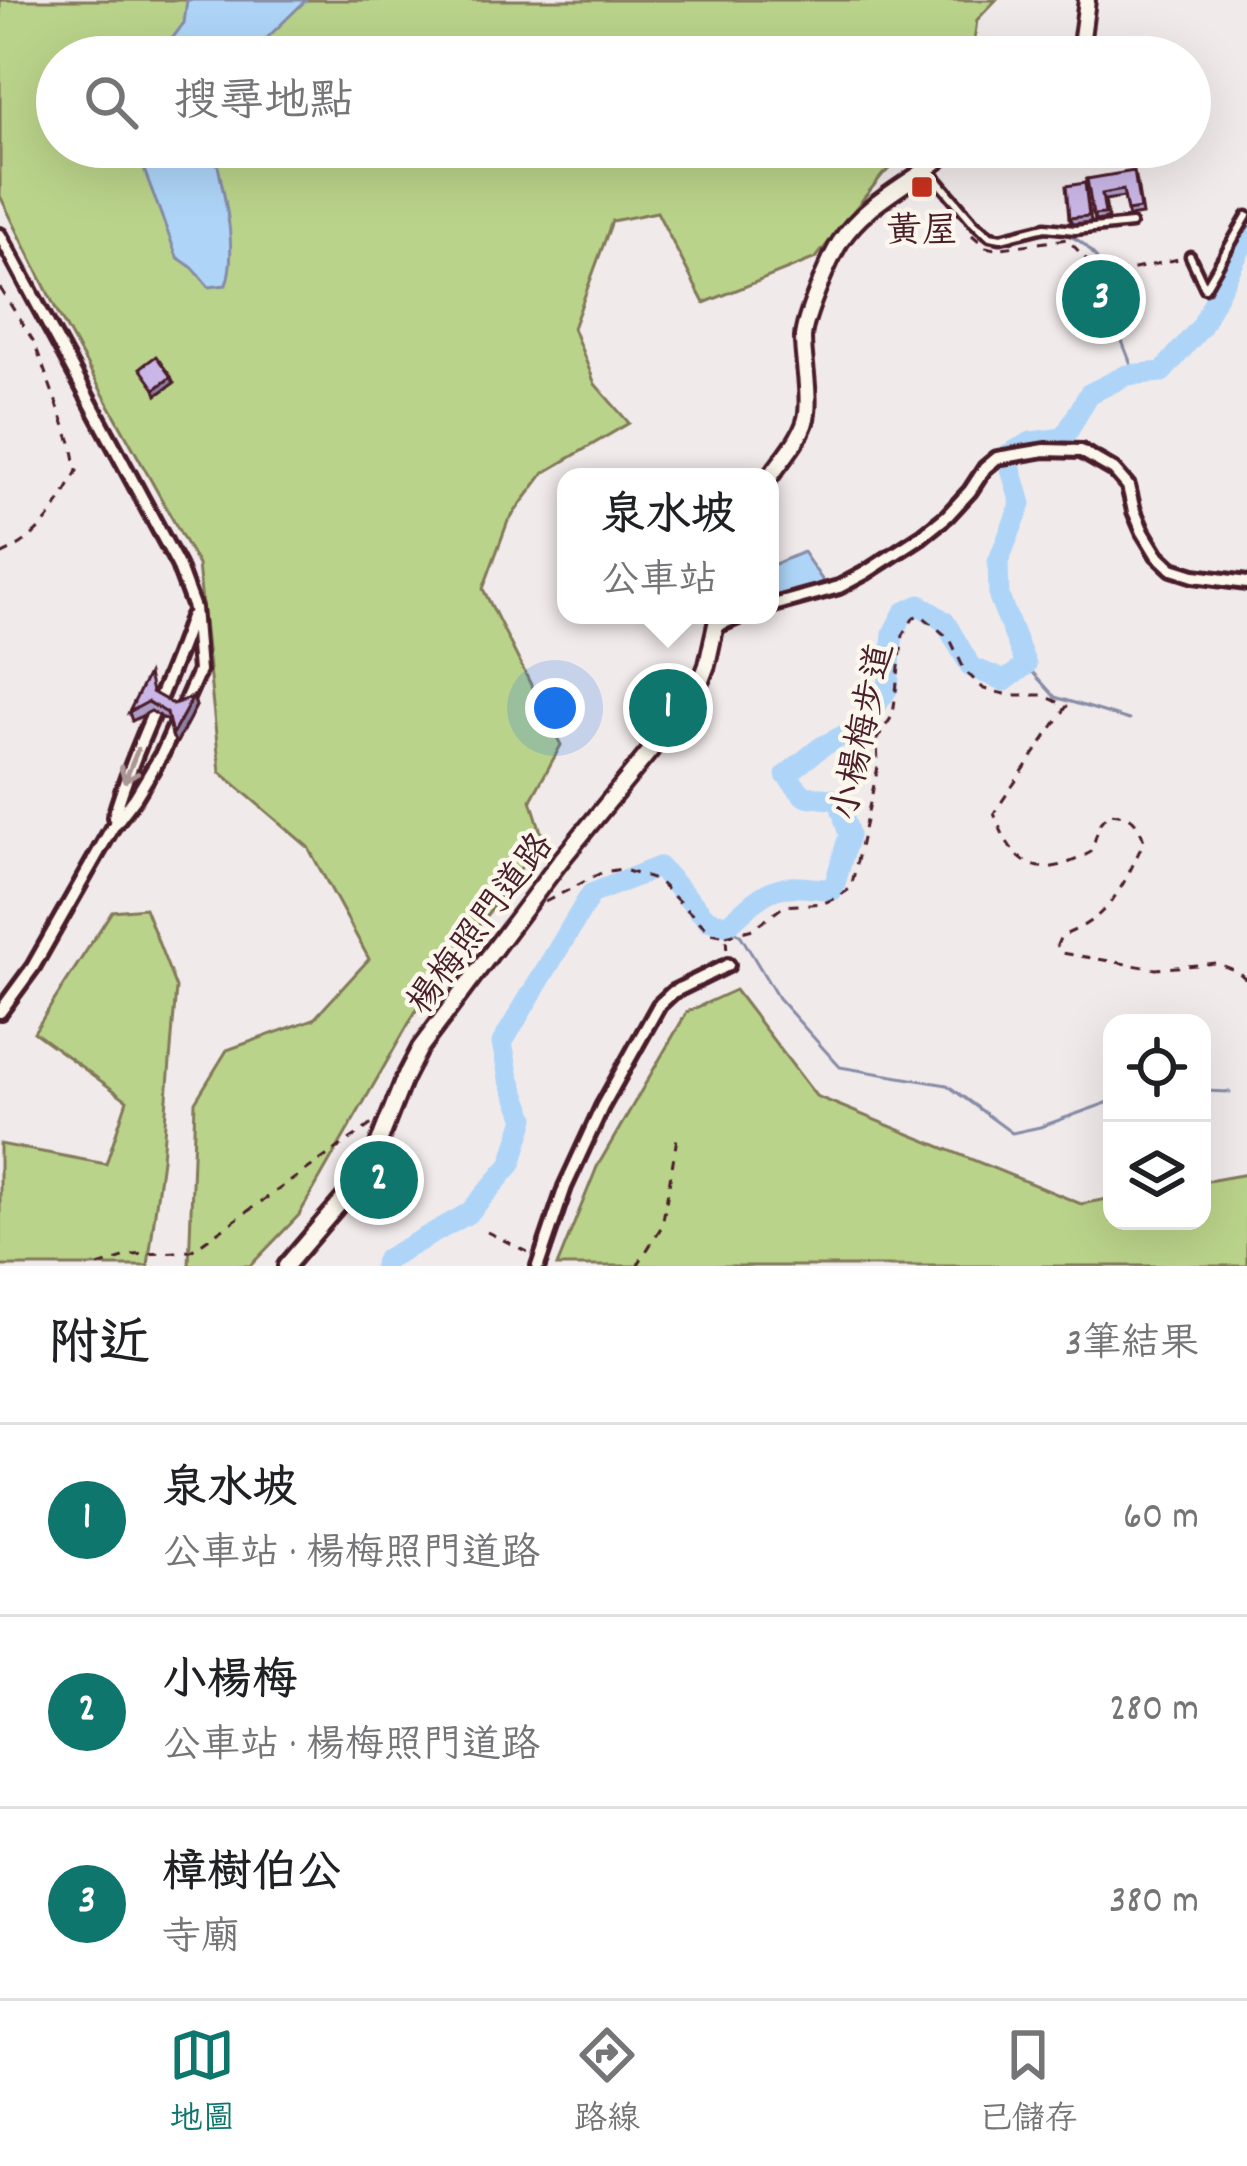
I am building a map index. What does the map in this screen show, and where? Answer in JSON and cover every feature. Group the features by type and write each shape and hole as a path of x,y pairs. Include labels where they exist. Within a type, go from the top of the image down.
{"street":[{"path":"1082,36 1087,0"},
{"path":"776,468 807,415 803,332 839,244 857,220 928,169"},
{"path":"0,235 178,565 194,608 199,671 163,752 112,828 33,967 0,1012"},
{"path":"779,604 839,587 922,536 947,517 997,458 1045,450 1081,451 1114,470 1127,486 1143,532 1172,569 1247,583"},
{"path":"112,828 124,782 194,608"},
{"name":"楊梅照門道路","path":"286,1266 368,1170 420,1048 560,860 668,730 702,678 716,624"},
{"path":"539,1262 602,1107 659,1005 673,992 728,965"}],"lane":[{"path":"928,169 990,236 1131,224"},
{"path":"1190,256 1204,288 1247,216"},
{"path":"1061,228 1063,238"}],"path":[{"path":"1102,282 1113,274 1190,256"},
{"path":"0,288 34,342 77,471 50,520 16,549 0,555"},
{"name":"小楊梅步道","path":"726,936 753,929 784,905 824,903 851,888 878,767 877,739 893,715 903,635 914,617 921,615 950,639 965,671 984,689 1009,695 1042,694 1066,706 994,813 1012,851 1042,869 1057,868 1091,852 1108,813 1126,814 1138,822 1144,841 1127,878 1091,923 1061,936 1057,945 1062,952 1156,969 1216,963 1247,980"},
{"path":"518,918 603,872 621,869 658,880 711,932 726,936 728,965"},
{"path":"98,1266 133,1255 191,1251 389,1113"},
{"path":"637,1266 662,1226 678,1132"},
{"path":"487,1232 539,1262"}],"green space":[{"path":"0,0 996,0 977,20 975,36 36,36 36,168 891,168 816,258 704,303 657,212 612,221 573,328 595,384 629,423 544,473 508,521 483,589 561,745 531,800 542,835 417,1009 299,1215 250,1266 189,1266 195,1102 227,1050 314,1019 369,959 308,847 220,772 198,565 57,311 0,196"},
{"path":"145,908 176,988 148,1266 0,1266 0,1144 106,1164 127,1100 34,1032 112,911"},
{"path":"735,990 816,1096 1081,1204 1103,1200 1103,1230 1211,1230 1211,1180 1247,1174 1247,1266 557,1266 597,1167 687,1012"}],"water":[{"path":"187,0 306,0 269,36 174,36 184,23"},
{"path":"144,168 219,168 230,235 226,285 209,287 177,257"},
{"path":"803,552 825,584 779,597 779,562"}],"building":[{"path":"1134,171 1140,209 1127,211 1123,190 1102,194 1105,214 1093,215 1087,179"},
{"path":"1085,183 1089,216 1069,218 1066,186"},
{"path":"1103,289 1106,298 1096,302 1092,293"},
{"path":"156,356 171,377 155,389 140,368"},
{"path":"148,674 152,692 173,704 193,697 172,735 167,713 148,702 129,712"}],"waterway":[{"path":"948,197 987,241 1051,233 1086,246 1107,278 1134,374"},
{"path":"384,1266 387,1259 469,1213 511,1164 525,1118 502,1043 591,894 659,867 708,920 728,925 774,890 833,890 849,835 839,800 804,796 786,775 821,747 862,726 888,688 893,633 904,612 920,605 945,622 971,667 1005,681 1026,665 999,597 998,562 1021,504 1007,455 1031,442 1064,438 1089,394 1127,375 1162,372 1201,327 1247,236"},
{"path":"1026,665 1055,697 1129,720"},
{"path":"728,925 741,936 778,998 840,1067 947,1085 1012,1133 1103,1104"},
{"path":"1211,1091 1230,1092"}],"place":[{"name":"黃屋","path":"922,187"},
{"name":"樟樹伯公","path":"1101,299"},
{"name":"泉水坡","path":"668,708"},
{"name":"小楊梅","path":"379,1180"}]}
